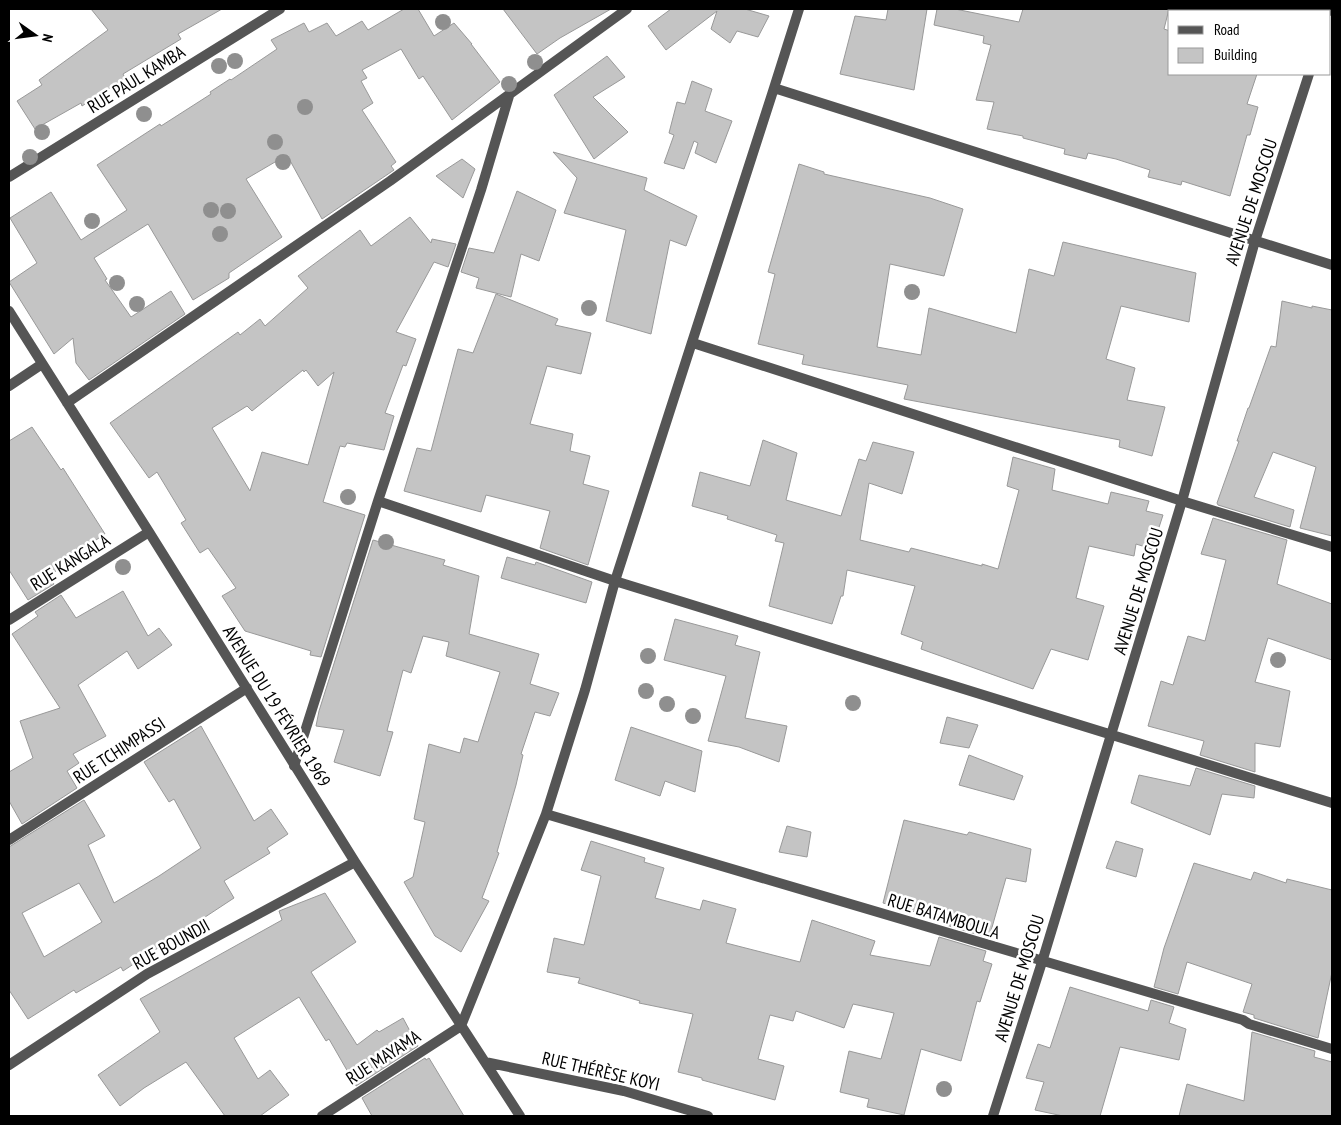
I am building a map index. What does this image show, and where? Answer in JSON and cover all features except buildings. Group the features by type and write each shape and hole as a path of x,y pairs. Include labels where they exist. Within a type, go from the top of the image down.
{"street":[{"name":"RUE PAUL KAMBA","path":"9,177 280,9"},
{"path":"67,404 390,181 627,9"},
{"path":"461,1026 546,814 585,690 615,580 693,343 798,9"},
{"name":"AVENUE DE MOSCOU","path":"992,1116 1042,962 1182,501 1254,241 1309,75"},
{"path":"774,88 1332,265"},
{"path":"294,766 378,501 481,190 509,96"},
{"name":"AVENUE DU 19 FÉVRIER 1969","path":"9,311 247,688 294,766 520,1116"},
{"path":"693,343 1182,501 1332,547"},
{"path":"9,386 42,364"},
{"path":"378,501 615,580 1332,803"},
{"name":"RUE KANGALA","path":"9,620 149,532"},
{"name":"RUE TCHIMPASSI","path":"9,840 247,688"},
{"name":"RUE BATAMBOULA","path":"546,814 1332,1048"},
{"name":"RUE BOUNDJI","path":"9,1065 146,974 355,862"},
{"name":"RUE MAYAMA","path":"322,1116 461,1026"},
{"name":"RUE THÉRÈSE KOYI","path":"485,1062 624,1091 708,1116"}]}
